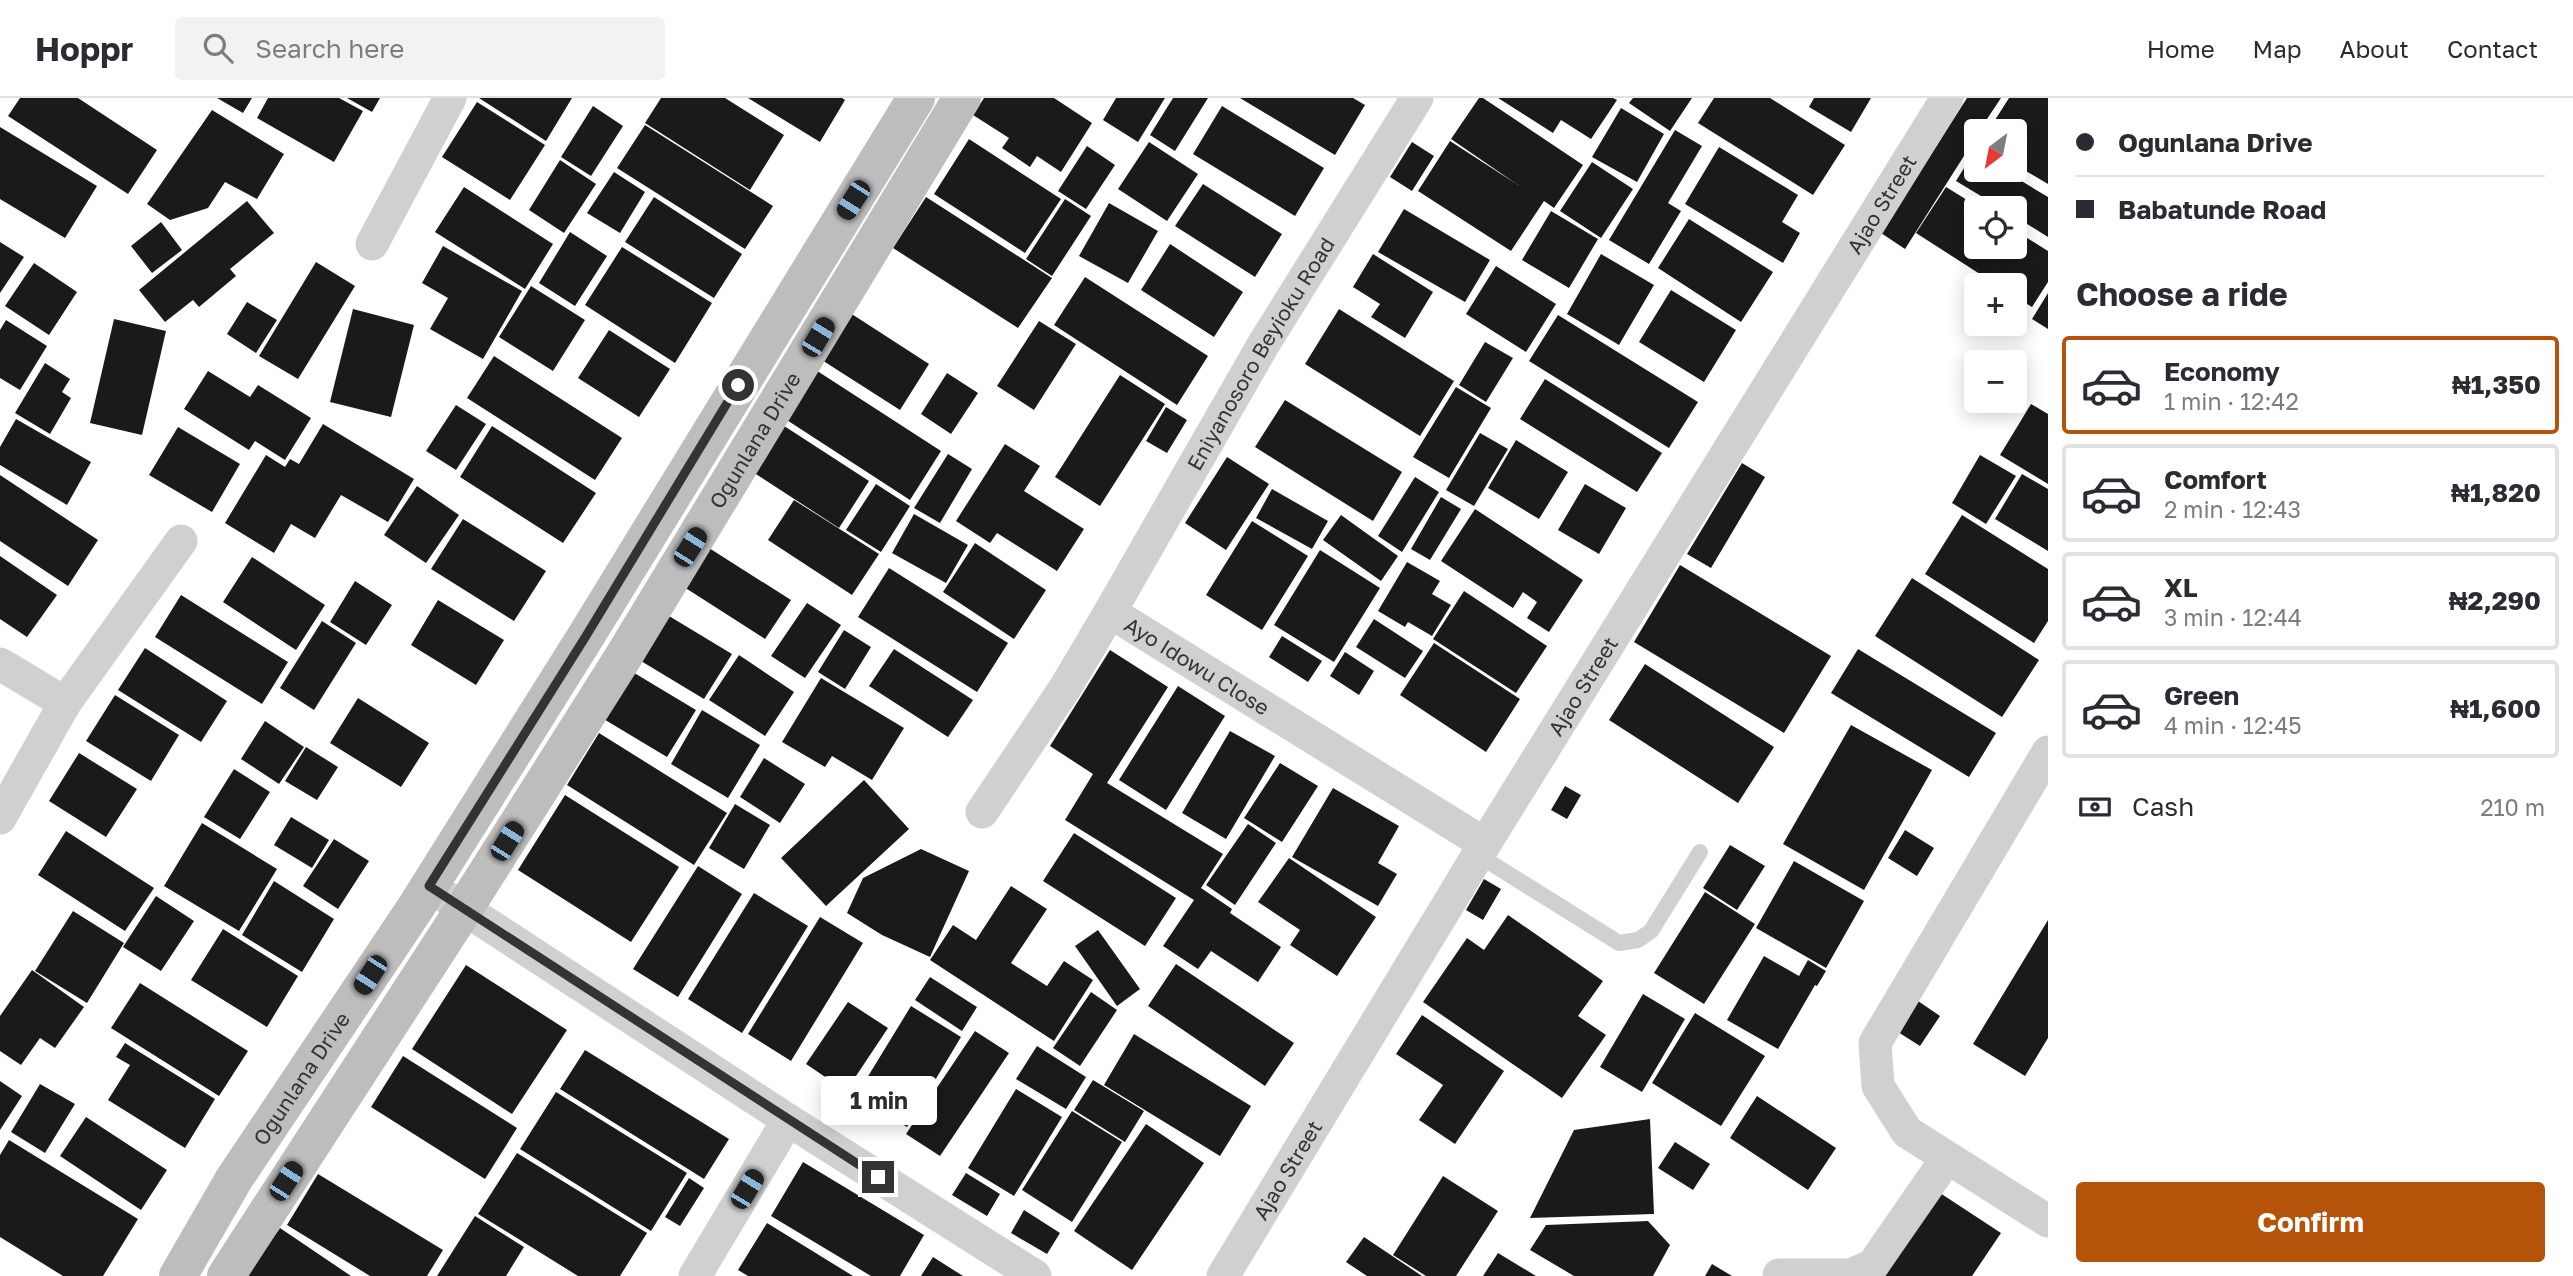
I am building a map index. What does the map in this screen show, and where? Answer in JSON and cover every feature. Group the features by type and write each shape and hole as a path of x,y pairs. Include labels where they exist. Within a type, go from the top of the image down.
{"main road":[{"name":"Ogunlana Drive","path":"226,1276 464,909 676,570 962,98"},
{"name":"Ogunlana Drive","path":"178,1276 234,1179 429,886 579,648 908,101"}],"street":[{"path":"372,244 450,98"},
{"name":"Eniyanosoro Beyioku Road","path":"1110,612 1270,334 1417,98"},
{"name":"Ajao Street","path":"1223,1276 1482,849 1947,98"},
{"path":"0,818 65,703 181,541"},
{"name":"Ayo Idowu Close","path":"982,812 1065,688 1110,612 1482,849"},
{"path":"0,664 65,703"},
{"path":"2048,752 1875,1043 1878,1086 1907,1132 2048,1221"},
{"path":"429,886 788,1120 1035,1276"},
{"path":"695,1276 788,1120"},
{"path":"1779,1275 1851,1275 1873,1265 1947,1158"}],"lane":[{"path":"1482,849 1619,943 1638,940 1651,931 1700,852"}],"building":[{"path":"20,98 78,98 157,150 128,194 8,116"},
{"path":"217,98 252,98 243,113"},
{"path":"268,98 339,98 363,111 334,162 257,118"},
{"path":"347,98 380,98 372,112"},
{"path":"479,98 572,98 546,141"},
{"path":"661,98 725,98 784,135 750,190 645,123"},
{"path":"748,98 842,98 845,100 820,142"},
{"path":"984,98 1054,98 1092,123 1061,172 1037,156 1030,167 1002,148 1009,138 973,115"},
{"path":"1116,98 1165,98 1138,142 1103,120"},
{"path":"1173,98 1208,98 1175,151 1150,135"},
{"path":"1240,98 1353,98 1365,105 1335,155"},
{"path":"1479,98 1483,98 1583,165 1554,208 1544,201 1511,251 1418,191 1450,141 1518,185 1451,139"},
{"path":"1498,98 1617,100 1591,139 1561,120 1553,133"},
{"path":"1633,98 1692,98 1670,131 1629,103"},
{"path":"1714,98 1770,98 1845,145 1813,195 1698,123"},
{"path":"1814,98 1871,98 1851,132 1809,107"},
{"path":"1967,98 2001,98 1987,119 1964,119 1964,156 1905,249 1881,233"},
{"path":"2009,98 2048,98 2048,184 2027,172 2027,119 1996,119"},
{"path":"477,102 545,145 510,200 442,157"},
{"path":"593,106 623,126 591,176 561,157"},
{"path":"1222,106 1324,168 1295,216 1193,154"},
{"path":"1621,108 1664,134 1637,182 1592,157"},
{"path":"212,110 284,154 257,199 225,182 208,208 170,220 147,204"},
{"path":"645,125 773,206 745,249 617,168"},
{"path":"0,127 97,186 65,238 0,199"},
{"path":"1675,130 1702,146 1668,203 1681,211 1649,264 1609,240"},
{"path":"969,139 1061,199 1025,253 934,194"},
{"path":"1149,142 1198,174 1167,221 1118,189"},
{"path":"1412,142 1434,156 1412,191 1390,177"},
{"path":"1087,146 1115,165 1086,209 1058,191"},
{"path":"1719,147 1798,195 1782,222 1800,233 1783,263 1685,204"},
{"path":"560,160 596,184 564,233 529,210"},
{"path":"1592,162 1633,189 1601,238 1560,211"},
{"path":"1964,168 1964,182 2023,182 2048,197 2048,237 2027,224 2027,196 1981,196 1956,181"},
{"path":"614,172 645,192 620,233 587,213"},
{"path":"1203,184 1282,234 1255,277 1175,226"},
{"path":"464,187 553,244 525,289 435,232"},
{"path":"1946,187 1964,198 1964,259 2027,259 2027,238 2048,251 2048,282 2032,307 2027,304 2027,273 1978,273 1916,233"},
{"path":"654,197 742,254 714,298 625,242"},
{"path":"926,197 1052,278 1018,328 893,248"},
{"path":"1065,199 1091,216 1052,276 1026,259"},
{"path":"247,201 274,233 230,269 236,276 199,307 193,300 165,322 139,290"},
{"path":"1109,203 1158,231 1128,283 1079,256"},
{"path":"1404,209 1490,260 1465,302 1378,252"},
{"path":"1551,211 1598,239 1569,288 1522,260"},
{"path":"1689,219 1773,272 1741,322 1658,268"},
{"path":"161,222 182,250 152,273 131,246"},
{"path":"570,232 607,256 575,306 539,283"},
{"path":"0,242 24,257 0,293"},
{"path":"1170,244 1243,292 1214,337 1141,290"},
{"path":"443,246 522,291 483,359 430,329 448,298 422,283"},
{"path":"622,247 712,303 675,363 585,305"},
{"path":"1373,254 1433,292 1405,338 1371,317 1380,304 1353,287"},
{"path":"1601,254 1654,285 1619,345 1567,314"},
{"path":"316,262 355,286 298,379 259,356"},
{"path":"34,263 77,292 49,335 5,306"},
{"path":"1496,266 1556,304 1526,352 1466,314"},
{"path":"1085,277 1208,356 1177,405 1054,325"},
{"path":"531,286 585,320 553,371 499,337"},
{"path":"1671,290 1736,330 1704,382 1639,342"},
{"path":"2048,293 2048,329 2032,319"},
{"path":"247,302 277,320 256,353 227,334"},
{"path":"353,309 414,325 391,417 330,402"},
{"path":"844,309 929,364 900,410 814,355"},
{"path":"1339,309 1454,381 1420,436 1305,364"},
{"path":"1558,315 1698,402 1669,448 1529,361"},
{"path":"114,319 166,331 142,435 90,423"},
{"path":"6,320 47,346 20,390 0,378 0,330"},
{"path":"1039,321 1076,344 1034,410 997,386"},
{"path":"609,330 670,369 639,417 578,378"},
{"path":"1485,342 1513,358 1486,402 1459,385"},
{"path":"494,356 622,438 595,480 467,398"},
{"path":"45,363 70,379 62,392 71,398 50,434 15,413"},
{"path":"808,365 941,451 910,500 776,413"},
{"path":"208,371 250,397 258,385 311,418 285,460 255,441 249,450 184,409"},
{"path":"947,373 978,393 951,434 921,414"},
{"path":"1120,375 1165,404 1100,506 1055,477"},
{"path":"1545,379 1662,453 1637,492 1520,419"},
{"path":"1456,387 1491,408 1449,478 1413,457"},
{"path":"1285,400 1402,472 1373,521 1255,447"},
{"path":"2031,404 2048,414 2048,484 2000,455"},
{"path":"456,405 486,424 456,470 426,451"},
{"path":"1166,407 1187,420 1167,453 1146,441"},
{"path":"16,419 91,462 67,505 0,465 0,447"},
{"path":"778,422 869,481 839,528 748,469"},
{"path":"323,424 414,479 388,522 341,495 315,538 291,524 274,553 225,523 266,455 285,467 290,459 299,464"},
{"path":"492,426 596,493 563,543 460,477"},
{"path":"178,427 240,464 212,512 149,475"},
{"path":"1480,433 1508,449 1474,506 1446,490"},
{"path":"1516,440 1568,472 1539,519 1488,488"},
{"path":"1005,444 1040,466 1024,491 1084,529 1057,571 997,533 990,543 956,521"},
{"path":"948,454 972,469 940,523 914,508"},
{"path":"1980,455 2016,476 1986,524 1952,503"},
{"path":"1227,457 1269,484 1226,550 1185,523"},
{"path":"1742,463 1765,477 1711,568 1687,554"},
{"path":"2022,474 2048,489 2048,551 1995,519"},
{"path":"0,475 98,540 68,586 0,541"},
{"path":"1415,477 1439,492 1402,552 1378,536"},
{"path":"876,484 910,506 881,552 846,530"},
{"path":"1585,484 1626,508 1599,554 1558,530"},
{"path":"417,486 459,515 426,563 384,535"},
{"path":"1272,489 1328,521 1312,549 1256,518"},
{"path":"1441,497 1461,509 1430,560 1411,549"},
{"path":"794,500 879,554 852,595 768,540"},
{"path":"1475,509 1583,580 1549,632 1527,618 1537,602 1523,592 1513,608 1441,561"},
{"path":"914,514 968,545 946,583 892,553"},
{"path":"1341,515 1398,556 1381,581 1323,540"},
{"path":"1962,515 2048,569 2048,621 2034,643 1925,574"},
{"path":"463,519 546,571 514,621 431,569"},
{"path":"1252,521 1308,556 1262,630 1206,595"},
{"path":"975,543 1046,590 1014,639 943,592"},
{"path":"709,548 791,600 765,639 684,587"},
{"path":"1320,550 1380,588 1334,662 1274,625"},
{"path":"0,556 57,595 27,637 0,619"},
{"path":"252,557 325,605 296,650 223,602"},
{"path":"1407,562 1440,581 1432,594 1451,605 1432,636 1408,622 1405,627 1378,611"},
{"path":"1680,565 1831,656 1784,733 1634,642"},
{"path":"889,568 1008,643 977,692 858,617"},
{"path":"1912,578 2039,660 2002,717 1875,636"},
{"path":"355,581 392,605 366,645 330,622"},
{"path":"1464,591 1547,646 1516,693 1433,639"},
{"path":"181,595 288,662 262,704 155,637"},
{"path":"438,600 504,640 476,685 411,645"},
{"path":"807,603 841,625 805,678 771,656"},
{"path":"664,613 732,654 704,699 636,658"},
{"path":"1374,619 1423,651 1405,678 1356,647"},
{"path":"322,621 356,643 314,710 280,688"},
{"path":"844,630 871,647 845,689 818,672"},
{"path":"1282,636 1322,661 1308,682 1269,657"},
{"path":"1434,643 1520,699 1486,752 1400,695"},
{"path":"145,648 227,701 201,742 118,690"},
{"path":"894,649 973,700 948,737 869,686"},
{"path":"1858,649 1996,733 1969,777 1831,693"},
{"path":"1110,650 1168,687 1107,783 1223,854 1201,888 1232,909 1230,913 1281,947 1258,982 1211,951 1198,969 1163,946 1194,900 1065,820 1093,774 1050,746"},
{"path":"1345,652 1374,671 1359,695 1330,676"},
{"path":"739,655 794,692 765,736 709,700"},
{"path":"1645,664 1774,747 1738,803 1609,720"},
{"path":"631,671 696,710 667,757 602,718"},
{"path":"821,678 904,728 872,780 832,756 825,767 782,742"},
{"path":"1178,686 1225,716 1166,810 1119,780"},
{"path":"115,695 179,735 151,781 86,741"},
{"path":"358,698 429,743 401,787 330,743"},
{"path":"702,710 760,745 728,798 671,764"},
{"path":"265,721 304,747 279,784 241,759"},
{"path":"1851,725 1932,770 1864,890 1783,844"},
{"path":"1230,731 1275,756 1226,839 1182,813"},
{"path":"599,733 727,813 694,865 567,785"},
{"path":"306,747 338,767 317,800 285,781"},
{"path":"79,753 137,789 106,837 49,801"},
{"path":"764,758 805,784 780,823 740,797"},
{"path":"1280,763 1318,786 1282,842 1244,818"},
{"path":"234,769 270,792 240,839 204,817"},
{"path":"864,780 909,829 826,906 781,858"},
{"path":"1565,786 1581,795 1567,819 1551,810"},
{"path":"1333,788 1399,826 1378,863 1397,874 1378,906 1292,857"},
{"path":"565,795 679,867 631,942 518,870"},
{"path":"735,804 770,825 744,869 709,848"},
{"path":"291,817 329,840 312,868 274,845"},
{"path":"202,823 277,869 239,931 164,886"},
{"path":"1248,824 1276,843 1235,905 1206,885"},
{"path":"1905,830 1934,848 1917,876 1888,858"},
{"path":"66,831 154,888 125,931 38,875"},
{"path":"1074,833 1176,898 1145,946 1043,881"},
{"path":"334,839 369,861 338,909 303,886"},
{"path":"1730,845 1765,866 1737,910 1703,888"},
{"path":"921,849 969,871 930,957 882,935 847,913 863,878"},
{"path":"1289,858 1376,917 1337,976 1290,945 1300,930 1258,902"},
{"path":"1794,861 1864,901 1826,968 1756,928"},
{"path":"698,866 742,894 678,997 633,969"},
{"path":"1484,879 1501,889 1483,920 1466,910"},
{"path":"274,881 334,919 302,972 242,935"},
{"path":"1011,886 1047,909 1011,963 1047,986 1064,961 1093,980 1054,1041 930,960 953,925 976,940"},
{"path":"1705,892 1755,924 1704,1004 1654,973"},
{"path":"754,893 808,926 742,1033 688,999"},
{"path":"156,896 194,921 161,971 123,947"},
{"path":"73,911 124,943 87,1003 35,971"},
{"path":"1508,915 1603,981 1578,1016 1606,1035 1562,1098 1423,1002 1467,938 1484,950"},
{"path":"820,917 863,943 791,1061 748,1034"},
{"path":"2048,920 2048,1038 2025,1076 1973,1044"},
{"path":"223,929 298,976 267,1027 191,980"},
{"path":"1098,930 1140,989 1117,1006 1075,946"},
{"path":"1764,956 1799,976 1808,960 1826,971 1778,1049 1727,1020"},
{"path":"1176,964 1294,1043 1265,1086 1148,1006"},
{"path":"466,965 567,1030 512,1114 412,1049"},
{"path":"32,970 84,1007 55,1048 40,1038 21,1065 0,1051 0,1016"},
{"path":"930,977 977,1007 962,1031 915,1000"},
{"path":"140,983 248,1051 219,1096 111,1028"},
{"path":"1091,992 1117,1010 1080,1066 1053,1048"},
{"path":"1643,994 1685,1019 1642,1092 1600,1067"},
{"path":"1918,1001 1940,1016 1920,1046 1898,1032"},
{"path":"848,1002 888,1028 846,1091 806,1064"},
{"path":"911,1006 961,1037 907,1127 856,1096"},
{"path":"1695,1013 1765,1056 1721,1126 1652,1083"},
{"path":"1422,1015 1504,1071 1455,1144 1419,1120 1443,1085 1396,1054"},
{"path":"975,1031 1009,1053 940,1156 906,1134"},
{"path":"1134,1034 1251,1106 1220,1156 1104,1085"},
{"path":"125,1043 215,1099 185,1148 108,1100 130,1065 116,1057"},
{"path":"1037,1046 1086,1077 1066,1109 1016,1079"},
{"path":"585,1050 729,1139 704,1179 560,1089"},
{"path":"403,1056 517,1128 485,1179 371,1107"},
{"path":"1093,1080 1144,1111 1125,1142 1074,1110"},
{"path":"0,1081 22,1096 0,1130"},
{"path":"40,1084 75,1104 45,1153 11,1132"},
{"path":"1016,1089 1062,1117 1014,1196 968,1168"},
{"path":"556,1092 687,1173 651,1231 520,1149"},
{"path":"1757,1096 1836,1148 1808,1190 1730,1138"},
{"path":"1072,1111 1122,1142 1072,1222 1022,1190"},
{"path":"86,1117 167,1170 141,1210 60,1156"},
{"path":"1650,1119 1654,1214 1530,1218 1574,1130"},
{"path":"1146,1124 1204,1163 1132,1270 1074,1231"},
{"path":"9,1140 138,1219 103,1276 63,1276 0,1237 0,1155"},
{"path":"1675,1142 1710,1164 1693,1190 1658,1168"},
{"path":"517,1153 647,1233 620,1276 578,1276 478,1214"},
{"path":"803,1162 924,1235 900,1276 871,1276 771,1216"},
{"path":"966,1173 1000,1194 987,1216 952,1195"},
{"path":"318,1174 443,1250 427,1276 370,1276 287,1225"},
{"path":"1443,1176 1498,1211 1456,1276 1426,1276 1393,1255"},
{"path":"689,1178 704,1188 680,1226 665,1217"},
{"path":"1940,1193 2001,1233 1972,1276 1885,1276"},
{"path":"1024,1210 1060,1233 1047,1254 1011,1233"},
{"path":"475,1216 524,1247 506,1276 437,1276"},
{"path":"1648,1221 1670,1245 1653,1276 1574,1276 1530,1250 1546,1225"},
{"path":"767,1223 853,1276 748,1276 738,1270"},
{"path":"280,1228 351,1276 247,1276"},
{"path":"1364,1237 1422,1276 1367,1276 1346,1262"},
{"path":"1498,1253 1536,1276 1483,1276"},
{"path":"933,1257 963,1276 921,1276"},
{"path":"1712,1264 1732,1276 1705,1276"}],"route":[{"path":"738,385 586,636 429,886 878,1177"}]}
